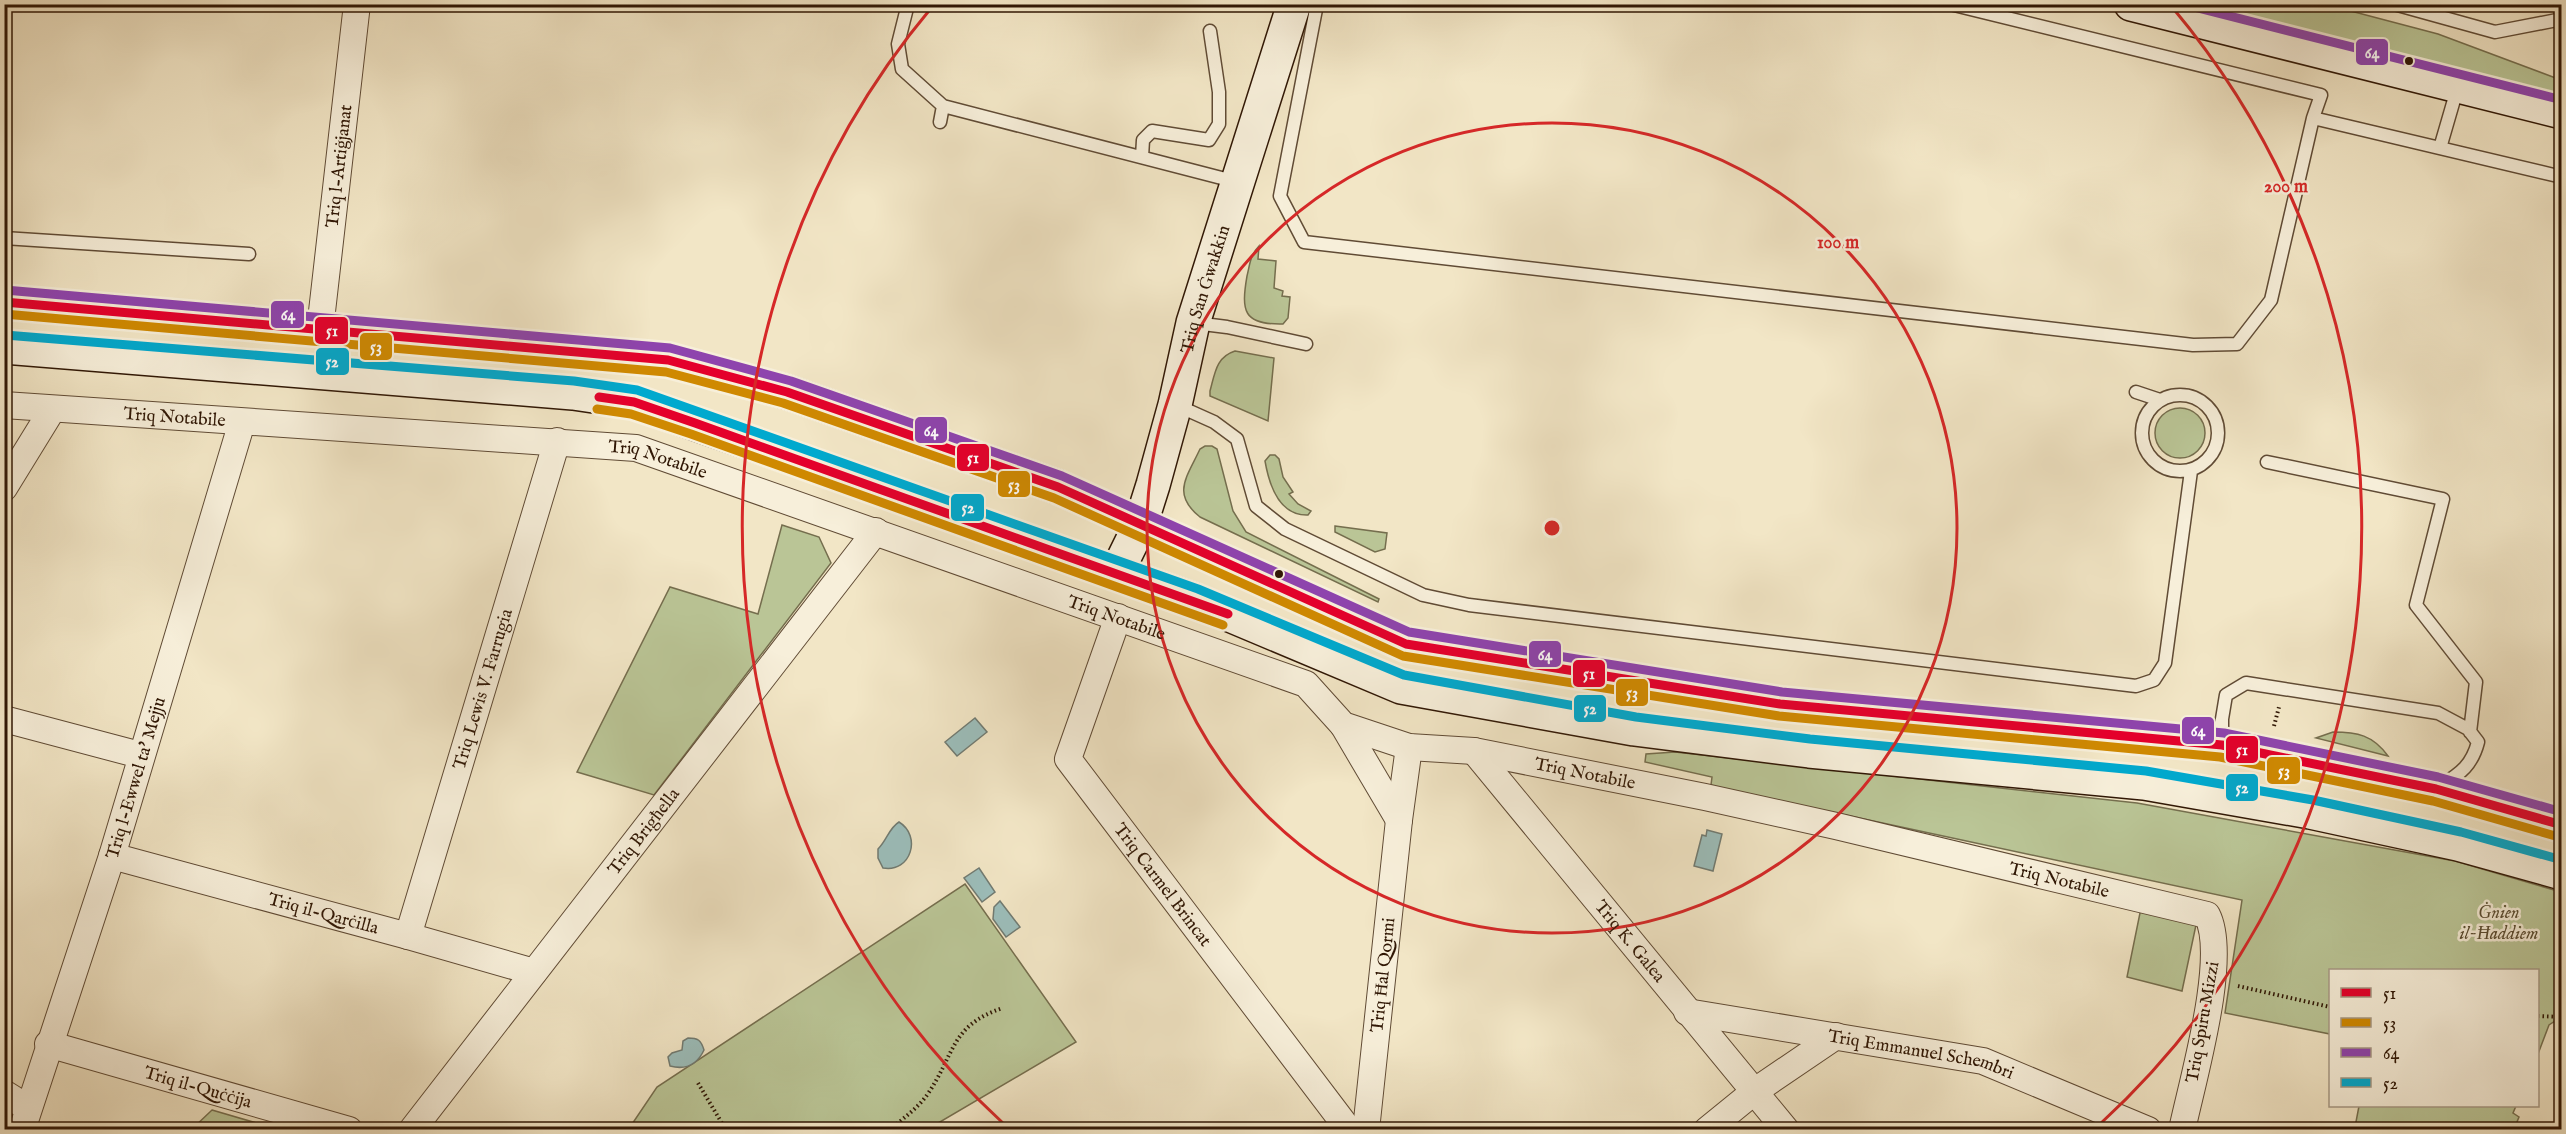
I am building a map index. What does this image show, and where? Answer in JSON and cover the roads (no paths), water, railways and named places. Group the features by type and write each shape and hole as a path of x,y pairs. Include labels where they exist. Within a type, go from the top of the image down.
{"main road":[{"name":"Triq San Ġwakkin","path":"1117,572 1141,523 1175,405 1193,323 1294,4"},
{"path":"2131,4 2562,112"},
{"path":"4,302 668,360 787,392 1058,487 1406,644 1780,704 2222,745 2436,789 2562,825"},
{"path":"4,347 573,393 634,402 1194,600 1401,687 1634,729 1809,751 2144,783 2310,812 2458,844 2562,873"}],"street":[{"name":"Triq l-Artiġjanat","path":"320,329 357,4"},
{"name":"Triq Notabile","path":"4,405 636,448 1306,684 1343,725 1409,747 1474,751 1836,826 2207,915"},
{"path":"4,488 52,410"},
{"name":"Triq l-Ewwel ta' Mejju","path":"25,1119 112,856 140,755 242,422"},
{"name":"Triq Lewis V. Farrugia","path":"408,936 557,441"},
{"name":"Triq Brigħella","path":"412,1130 876,531"},
{"name":"Triq Carmel Brincat","path":"1118,617 1068,759 1350,1130"},
{"path":"4,719 140,755"},
{"path":"1343,725 1398,820"},
{"name":"Triq Ħal Qormi","path":"1366,1130 1398,820 1409,747"},
{"name":"Triq K. Galea","path":"1474,751 1786,1130"},
{"name":"Triq il-Qarċilla","path":"112,856 534,972"},
{"name":"Triq Spiru Mizzi","path":"2182,1130 2212,980 2215,941 2212,925 2207,915"},
{"name":"Triq Emmanuel Schembri","path":"1687,1012 1983,1061 2148,1130"},
{"path":"1707,1130 1755,1091 1836,1036"},
{"name":"Triq il-Quċċija","path":"48,1044 349,1130"},
{"path":"4,1093 25,1119"}],"lane":[{"path":"908,4 898,44 902,69 943,106 1238,183"},
{"path":"1317,4 1280,196 1304,242 2146,340 2193,345 2237,344 2271,300 2313,118 2321,95 1950,4"},
{"path":"2394,4 2495,32 2562,20"},
{"path":"1142,157 1143,140 1152,131 1209,140 1219,124 1219,92 1210,31"},
{"path":"2440,148 2458,86"},
{"path":"940,122 943,106"},
{"path":"2313,118 2562,177"},
{"path":"4,238 249,254"},
{"path":"1193,323 1227,327 1306,344"},
{"path":"2136,392 2160,400 2184,395 2207,406 2218,430 2217,443 2211,455 2191,471 2177,472 2164,468 2154,462 2142,442 2137,430 2160,400"},
{"path":"1175,405 1214,422 1237,440 1256,506 1285,529 1422,595 1469,605 2136,686 2154,680 2165,663 2191,471"},
{"path":"2267,462 2443,499 2416,605 2476,682 2470,732"},
{"path":"2222,745 2222,719 2226,695 2246,683 2438,713 2470,732 2478,742 2474,757 2463,772 2436,789"}],"water":[{"path":"975,718 987,732 957,756 945,742"},
{"path":"899,822 910,836 910,852 901,865 883,868 878,858 878,849"},
{"path":"1707,830 1722,834 1713,871 1694,866 1702,835 1706,836"},
{"path":"979,868 995,892 982,902 964,878"},
{"path":"1000,901 1020,927 1006,937 993,919 994,907"},
{"path":"688,1038 697,1039 700,1042 704,1050 701,1055 694,1063 686,1067 670,1066 668,1057 682,1050 683,1041"}],"park label":[{"name":"Ġnien il-Ħaddiem","path":"2499,922"}]}
